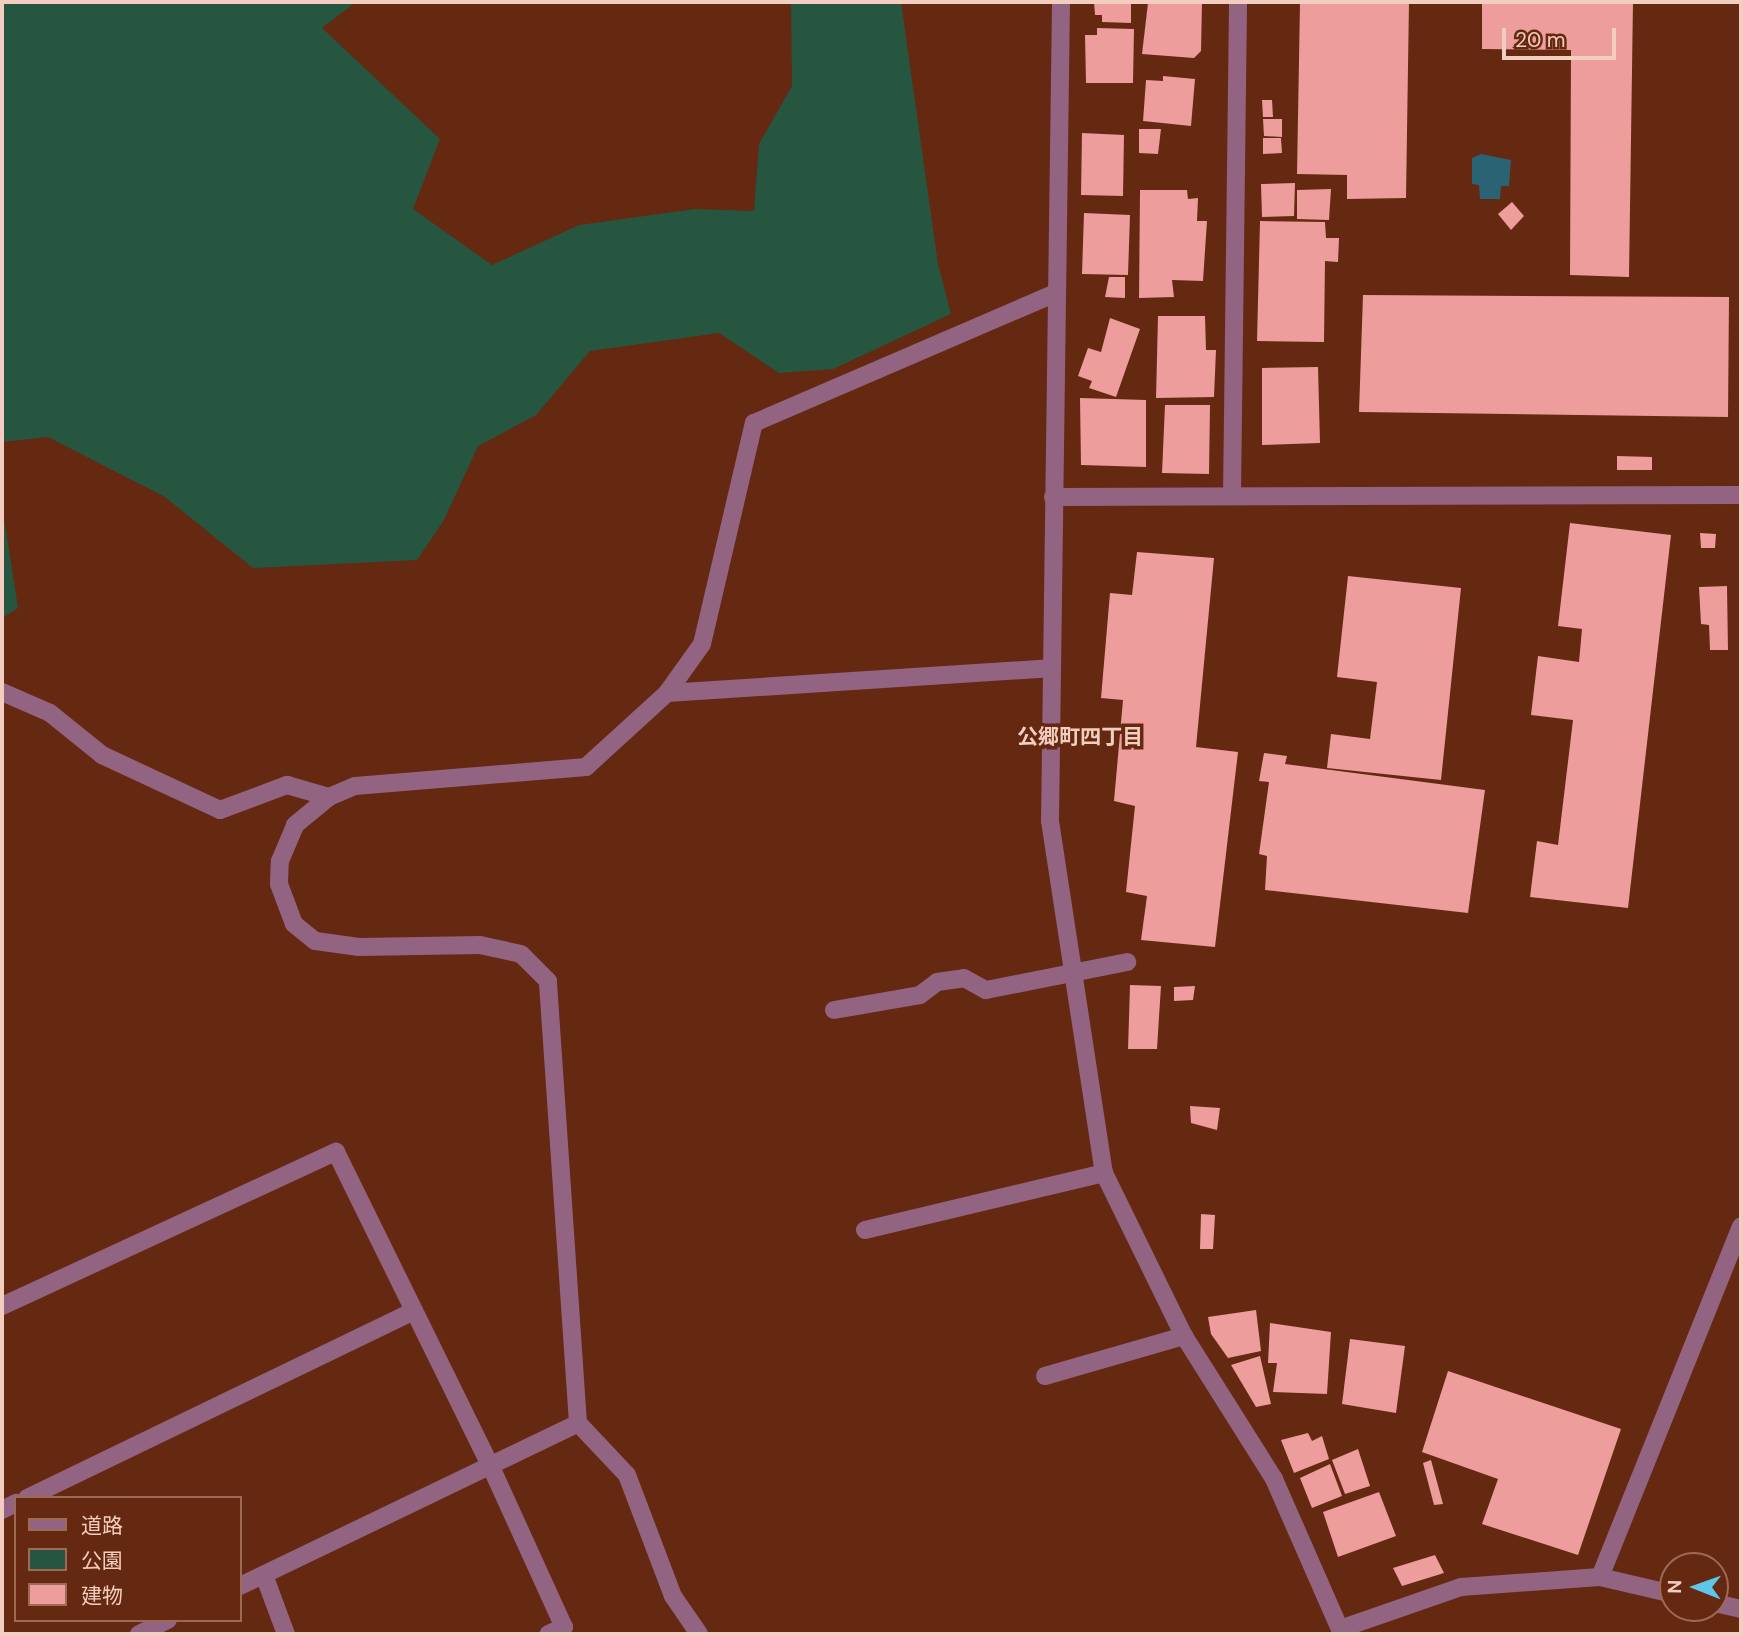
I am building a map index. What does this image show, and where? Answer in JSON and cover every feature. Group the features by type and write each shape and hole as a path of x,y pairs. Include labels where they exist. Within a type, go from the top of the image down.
{"street":[{"path":"1061,2 1050,821 1104,1173 1184,1336 1273,1479 1341,1631 1461,1587 1600,1577 1659,1591"},
{"path":"1232,496 1238,2"},
{"path":"699,1634 673,1596 627,1475 578,1423 548,981 521,954 480,944 359,947 315,941 294,924 279,884 280,860 295,825 329,797 355,786 586,767 667,693 702,644 754,423 1056,293"},
{"path":"1053,497 1741,495"},
{"path":"667,693 1050,668"},
{"path":"2,692 50,713 102,755 220,810 287,785 329,797"},
{"path":"834,1010 920,995 937,982 964,978 986,990 1071,970 1127,961"},
{"path":"2,1306 336,1152 491,1467 564,1628 548,1634"},
{"path":"865,1230 1104,1173"},
{"path":"1600,1577 1741,1226"},
{"path":"31,1496 414,1311"},
{"path":"1045,1376 1184,1336"},
{"path":"242,1585 578,1423"},
{"path":"264,1575 286,1634"},
{"path":"139,1634 164,1622"}],"green space":[{"path":"2,2 356,2 322,28 440,139 413,209 492,265 579,225 695,209 754,211 759,144 792,86 791,2 901,2 938,264 951,314 833,369 779,373 719,333 590,351 536,415 478,446 444,520 417,560 253,568 165,497 48,437 2,442"},
{"path":"2,505 18,608 2,618"}],"water":[{"path":"1481,154 1511,160 1509,186 1501,186 1500,199 1480,199 1479,185 1472,184 1472,158"}],"building":[{"path":"1094,2 1131,2 1131,23 1102,22 1102,15 1095,15"},
{"path":"1202,2 1201,51 1194,58 1142,54 1148,3"},
{"path":"1300,2 1409,2 1406,198 1347,199 1347,175 1297,174"},
{"path":"1482,2 1633,2 1629,277 1570,275 1571,50 1482,49"},
{"path":"1097,28 1134,29 1133,83 1086,83 1085,35 1097,35"},
{"path":"1163,76 1195,79 1191,126 1143,121 1146,80 1163,81"},
{"path":"1262,100 1272,100 1273,117 1263,117"},
{"path":"1263,119 1282,119 1282,137 1264,136"},
{"path":"1139,129 1161,129 1158,154 1139,153"},
{"path":"1082,133 1124,135 1123,196 1081,195"},
{"path":"1263,138 1281,138 1282,153 1263,154"},
{"path":"1295,183 1294,216 1262,217 1261,184"},
{"path":"1331,189 1329,220 1297,219 1297,190"},
{"path":"1140,190 1187,190 1188,199 1198,198 1197,221 1207,221 1203,281 1172,280 1174,297 1139,298"},
{"path":"1512,202 1524,216 1511,230 1498,214"},
{"path":"1084,213 1130,215 1128,275 1082,274"},
{"path":"1260,221 1325,222 1326,238 1339,238 1338,262 1325,261 1324,342 1257,341"},
{"path":"1109,277 1125,277 1125,298 1105,297"},
{"path":"1363,295 1729,297 1728,417 1359,412"},
{"path":"1158,316 1205,316 1206,350 1216,350 1214,397 1156,398"},
{"path":"1110,318 1140,329 1116,397 1089,388 1092,381 1078,376 1088,348 1101,352"},
{"path":"1318,367 1320,443 1262,445 1262,368"},
{"path":"1080,398 1146,400 1146,467 1081,465"},
{"path":"1165,405 1210,405 1209,474 1162,473"},
{"path":"1617,456 1652,457 1652,470 1617,470"},
{"path":"1570,523 1671,535 1628,908 1530,897 1537,841 1558,845 1573,720 1531,715 1538,656 1579,662 1582,629 1558,626"},
{"path":"1700,533 1716,534 1715,548 1701,548"},
{"path":"1137,552 1214,558 1196,747 1238,752 1215,947 1141,940 1147,896 1126,892 1135,806 1114,801 1123,700 1101,698 1110,593 1132,595"},
{"path":"1348,576 1461,588 1441,780 1327,768 1331,734 1370,739 1377,682 1337,677"},
{"path":"1727,586 1728,650 1710,650 1709,625 1701,624 1699,587"},
{"path":"1264,753 1287,756 1285,764 1485,790 1468,913 1265,890 1267,856 1259,854 1269,782 1259,781"},
{"path":"1130,985 1161,986 1157,1049 1128,1049"},
{"path":"1195,986 1193,1000 1174,1001 1174,987"},
{"path":"1190,1106 1220,1108 1217,1130 1191,1123"},
{"path":"1201,1214 1215,1215 1213,1249 1200,1249"},
{"path":"1256,1310 1261,1351 1228,1358 1211,1334 1208,1317"},
{"path":"1270,1323 1331,1332 1327,1394 1273,1392 1277,1363 1268,1363"},
{"path":"1350,1339 1405,1346 1396,1413 1342,1404"},
{"path":"1260,1356 1271,1404 1256,1407 1231,1365"},
{"path":"1448,1371 1621,1429 1578,1555 1482,1524 1498,1479 1422,1452"},
{"path":"1308,1433 1312,1441 1322,1436 1329,1459 1294,1473 1281,1440"},
{"path":"1358,1449 1370,1486 1345,1494 1332,1460"},
{"path":"1431,1460 1443,1504 1434,1505 1423,1463"},
{"path":"1330,1464 1342,1496 1312,1508 1300,1478"},
{"path":"1379,1492 1396,1536 1338,1557 1323,1512"},
{"path":"1435,1555 1444,1573 1402,1586 1393,1568"}],"district":[{"name":"公郷町四丁目","path":"1080,737"}]}
